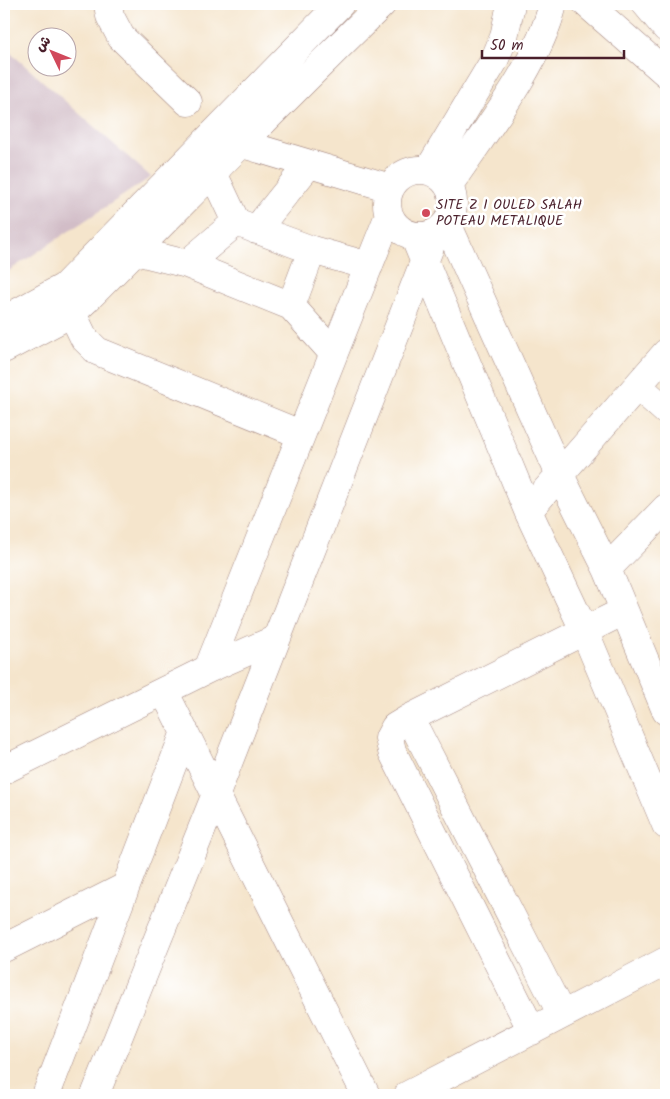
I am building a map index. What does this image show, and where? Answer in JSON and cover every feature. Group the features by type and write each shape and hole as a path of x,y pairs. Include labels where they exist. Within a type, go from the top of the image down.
{"street":[{"path":"108,4 110,16 121,37 188,102"},
{"path":"4,320 64,287 340,4"},
{"path":"4,349 72,313 243,144 285,98 382,4"},
{"path":"438,178 504,37 510,4"},
{"path":"438,178 517,83 548,22 553,4"},
{"path":"587,4 666,73"},
{"path":"646,4 666,28"},
{"path":"243,144 390,188"},
{"path":"188,264 246,226 309,164"},
{"path":"95,1095 216,794 425,260 432,231 453,211 453,198 438,178 413,171 400,177 390,188 387,202 389,215 300,434 208,669"},
{"path":"213,174 246,226 312,250 369,266"},
{"path":"389,215 404,232 432,231"},
{"path":"432,231 607,569 666,711"},
{"path":"291,306 312,250"},
{"path":"135,251 188,264 291,306 334,353"},
{"path":"425,260 528,511 584,630 666,825"},
{"path":"72,313 84,338 97,351 300,434"},
{"path":"528,511 666,353"},
{"path":"638,386 666,412"},
{"path":"607,569 666,508"},
{"path":"532,1031 390,745 391,732 410,718 624,611"},
{"path":"4,770 208,669 276,639"},
{"path":"164,691 366,1095"},
{"path":"410,718 562,1015"},
{"path":"46,1095 186,732"},
{"path":"4,948 125,887"},
{"path":"408,1095 666,960"}],"shaded area":[{"path":"4,47 28,68 28,78 39,78 151,177 4,274"}],"place":[{"name":"SITE Z I OULED SALAH POTEAU METALIQUE","path":"426,213"}]}
